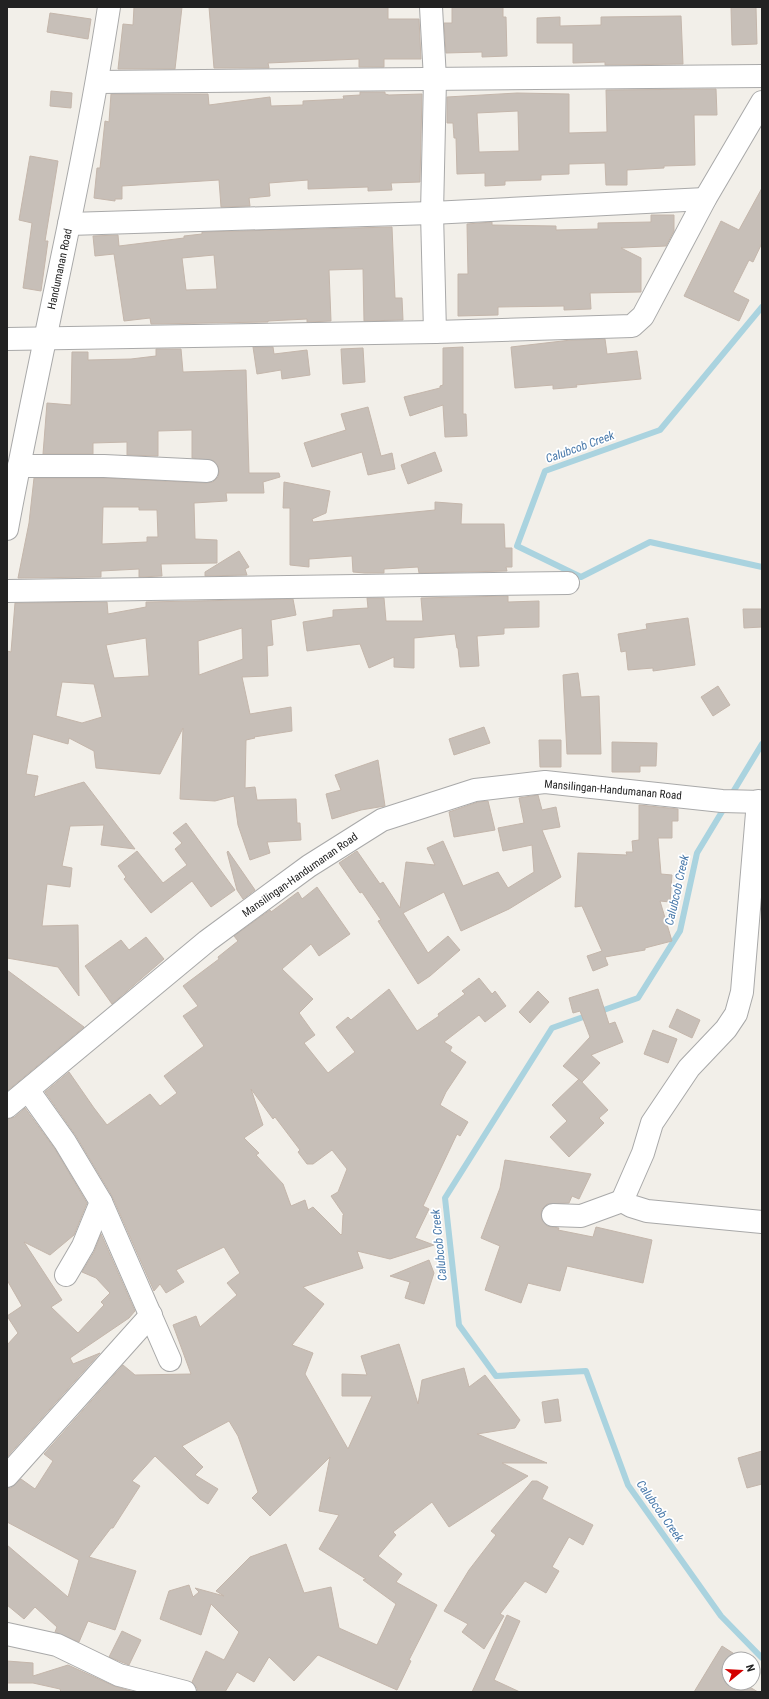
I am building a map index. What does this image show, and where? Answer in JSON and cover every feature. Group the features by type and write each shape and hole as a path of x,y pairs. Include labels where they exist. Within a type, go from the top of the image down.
{"street":[{"name":"Handumanan Road","path":"7,529 16,455 45,338 69,224 98,82 109,7"},
{"path":"432,7 435,79 432,213 434,332"},
{"path":"98,82 762,76"},
{"path":"7,339 434,332 632,326 643,316 705,199 762,102"},
{"path":"69,224 432,213 705,199"},
{"path":"16,455 104,466 207,471"},
{"path":"7,591 568,583"},
{"name":"Mansilingan-Handumanan Road","path":"7,1107 207,941 309,866 382,820 475,790 545,782 722,801 758,802"},
{"path":"622,1202 641,1158 652,1123 689,1068 726,1030 736,1014 742,992 758,802"},
{"path":"28,1090 64,1142 101,1202 170,1360"},
{"path":"66,1275 84,1246 101,1202"},
{"path":"553,1216 581,1216 622,1202 647,1211 762,1222"},
{"path":"7,1476 151,1315"},
{"path":"7,1634 57,1645 119,1675 185,1692"}],"building":[{"path":"134,7 182,7 175,69 118,69 123,24 133,25"},
{"path":"209,7 388,7 388,19 419,19 421,59 384,59 384,67 359,67 359,59 268,63 269,68 214,68"},
{"path":"452,7 503,7 503,17 506,17 507,56 482,57 482,52 446,53 444,23 452,23"},
{"path":"731,7 756,7 757,44 732,45"},
{"path":"50,13 91,19 88,39 47,32"},
{"path":"681,16 683,64 605,65 605,62 573,63 573,43 537,43 537,18 560,17 560,26 601,25 601,17"},
{"path":"716,89 717,115 694,115 695,165 664,166 664,168 627,170 627,185 606,185 605,163 569,164 569,174 541,175 541,180 505,181 505,185 485,186 485,173 457,174 456,138 454,138 453,123 447,123 447,97 517,93 569,94 569,133 607,132 606,90","holes":["518,111 519,151 479,152 477,113"]},
{"path":"51,91 72,93 71,108 50,106"},
{"path":"360,92 385,92 385,94 389,95 422,94 420,182 391,183 392,190 368,191 368,187 308,189 308,180 269,183 270,196 249,198 250,206 221,207 219,180 122,186 122,199 115,199 115,201 94,198 97,168 100,168 105,121 109,122 111,94 208,94 209,105 270,97 271,106 303,105 303,101 344,99 343,96 360,95"},
{"path":"30,156 58,161 45,241 48,241 41,291 23,288 32,223 19,220"},
{"path":"762,188 762,243 753,262 749,260 733,292 749,300 739,321 684,296 721,221 739,230"},
{"path":"651,215 674,215 674,231 666,246 621,248 641,258 641,292 590,293 591,309 564,310 564,306 498,307 498,315 458,316 458,274 468,274 467,224 492,222 492,225 556,226 556,230 598,229 598,223 651,222"},
{"path":"392,227 395,298 402,298 403,320 364,321 363,269 329,270 331,321 307,322 307,319 268,322 151,324 150,318 124,321 114,254 95,256 93,236 118,235 119,246 184,238 184,236 202,234 202,232","holes":["214,255 217,289 186,290 182,258"]},
{"path":"605,339 607,354 637,351 641,379 576,385 577,387 553,389 553,385 515,388 511,347 571,340"},
{"path":"253,347 273,347 274,354 307,350 310,375 282,379 281,370 257,374"},
{"path":"463,347 463,414 466,414 467,436 445,437 443,405 410,416 404,397 440,388 440,386 443,385 443,348"},
{"path":"363,348 365,382 343,384 341,349"},
{"path":"156,349 181,349 183,372 246,370 249,473 279,473 280,477 263,482 264,493 226,493 227,501 194,503 195,539 217,540 217,563 161,564 162,576 139,577 139,569 101,571 101,577 18,578 29,523 34,478 104,478 206,483 213,482 218,477 218,466 214,461 192,458 192,430 158,431 158,456 127,455 127,442 93,443 93,454 43,454 47,403 71,405 72,352 88,352 88,360 131,359 156,356","holes":["103,507 139,507 139,510 157,510 158,537 147,537 147,542 102,544"]},
{"path":"368,407 381,456 392,453 395,469 368,475 362,452 312,467 304,443 346,430 341,414"},
{"path":"435,452 442,471 408,484 401,465"},
{"path":"284,482 330,491 326,513 312,519 313,522 435,510 435,502 462,504 461,524 504,524 505,548 512,548 512,567 506,567 507,571 419,573 418,567 384,569 384,573 365,573 353,572 352,556 309,559 309,567 290,565 290,508 283,508"},
{"path":"239,551 249,567 245,569 247,575 205,576 205,572"},
{"path":"508,596 508,602 539,601 539,627 504,628 504,634 477,636 479,666 460,667 455,634 414,638 414,668 394,667 394,657 369,668 360,644 307,651 303,622 333,617 333,610 368,608 367,598 384,598 386,621 423,621 421,598"},
{"path":"293,599 296,615 271,620 273,645 267,646 268,676 242,677 250,714 291,707 292,731 254,737 255,738 246,740 245,788 255,787 257,800 296,799 297,823 300,823 301,840 267,842 270,853 250,860 238,825 234,796 215,801 180,799 183,728 160,774 96,768 94,751 69,738 68,744 33,734 26,774 38,776 34,797 84,782 135,849 101,845 104,825 70,826 62,866 72,868 70,887 47,884 42,926 78,925 79,996 58,967 7,958 7,651 11,652 15,603 107,602 108,614 146,607 146,602","holes":["242,628 243,659 199,675 198,641","146,638 149,676 114,678 106,645","62,682 94,684 102,717 82,723 56,716"]},
{"path":"743,609 762,609 762,627 744,628"},
{"path":"688,618 695,665 653,671 653,668 628,670 626,651 621,652 618,634 647,629 646,624"},
{"path":"578,673 581,697 599,696 601,754 567,754 563,675"},
{"path":"718,686 730,705 713,716 701,697"},
{"path":"484,727 490,743 454,755 449,739"},
{"path":"539,740 561,740 561,767 540,767"},
{"path":"612,742 657,743 656,766 640,766 640,772 612,772"},
{"path":"378,760 385,806 361,810 332,819 326,794 341,790 335,775"},
{"path":"538,795 542,810 556,807 560,827 542,830 561,877 509,909 461,931 444,892 403,913 428,953 448,936 460,950 430,976 418,984 378,921 381,920 362,892 360,893 339,863 357,851 380,884 383,882 400,908 406,862 435,865 427,848 443,841 463,886 498,872 508,888 534,872 532,845 503,851 498,828 524,823 519,798"},
{"path":"488,801 495,830 454,837 449,812 478,802"},
{"path":"639,805 678,809 678,821 672,821 672,838 658,838 661,874 672,875 670,902 660,901 672,941 645,948 645,950 605,957 608,965 593,971 587,956 602,951 582,906 575,907 578,853 627,855 626,852 633,852 632,841 639,840"},
{"path":"186,823 235,890 211,907 192,881 151,913 124,879 126,877 118,866 137,851 163,883 187,865 175,849 182,843 173,833"},
{"path":"228,851 255,890 243,899 237,890"},
{"path":"317,887 350,934 319,956 311,944 282,969 313,999 299,1013 315,1035 304,1043 328,1073 355,1052 336,1027 348,1017 351,1020 389,989 417,1031 439,1016 438,1014 465,994 462,991 479,978 492,994 495,991 506,1006 485,1022 479,1015 444,1042 452,1047 450,1051 466,1062 446,1092 440,1105 468,1122 460,1136 457,1134 423,1206 429,1209 415,1238 434,1245 390,1259 357,1251 363,1268 303,1287 324,1304 292,1345 313,1353 305,1374 348,1449 372,1396 342,1396 342,1374 367,1375 361,1356 399,1344 418,1404 422,1380 464,1368 469,1387 485,1375 520,1420 515,1428 477,1434 547,1463 502,1463 528,1476 449,1527 432,1502 393,1532 396,1535 378,1556 402,1574 396,1582 437,1605 409,1660 411,1661 397,1690 318,1655 294,1681 269,1657 254,1682 237,1672 225,1692 197,1692 197,1688 192,1682 206,1651 224,1660 239,1632 211,1604 201,1635 160,1619 169,1591 189,1585 193,1597 199,1592 195,1588 224,1596 216,1591 250,1557 286,1544 304,1593 331,1587 339,1628 377,1645 396,1604 363,1580 366,1579 319,1549 339,1515 319,1511 330,1457 270,1516 252,1498 258,1492 238,1436 229,1421 182,1446 203,1467 195,1475 218,1489 208,1504 200,1499 155,1456 132,1481 140,1486 113,1528 111,1528 89,1557 136,1571 115,1630 88,1621 79,1642 55,1632 57,1627 35,1607 24,1619 7,1605 7,1545 68,1597 79,1560 7,1522 7,1488 11,1488 21,1479 35,1489 53,1461 44,1454 123,1365 135,1375 191,1374 173,1325 196,1316 200,1327 237,1295 227,1283 240,1273 224,1247 176,1270 184,1282 166,1293 160,1284 154,1291 112,1196 76,1136 45,1092 69,1072 107,1125 150,1094 160,1106 177,1093 164,1076 204,1046 183,1016 198,1006 183,986 219,959 218,957 238,941 234,936 298,892 302,899","holes":["251,1089 273,1119 275,1117 300,1150 298,1152 307,1164 313,1164 332,1150 347,1169 338,1192 331,1196 344,1215 341,1235 313,1207 308,1210 305,1200 291,1206 283,1184 256,1155 259,1153 244,1138 263,1125"]},
{"path":"146,937 164,959 112,1004 85,966 121,940 129,950"},
{"path":"7,970 84,1027 7,1091"},
{"path":"598,989 609,1024 615,1022 623,1042 591,1055 600,1063 582,1082 563,1066 590,1037 580,1011 573,1013 569,998"},
{"path":"538,991 549,1002 530,1023 519,1012"},
{"path":"677,1009 700,1020 692,1038 669,1027"},
{"path":"653,1030 677,1039 668,1063 644,1054"},
{"path":"579,1079 608,1110 599,1118 604,1123 569,1157 550,1137 567,1121 552,1105"},
{"path":"25,1108 55,1149 87,1203 74,1235 50,1255 24,1242 62,1300 51,1307 78,1333 104,1305 101,1302 110,1293 96,1278 82,1272 94,1252 101,1234 135,1311 129,1318 70,1358 73,1364 100,1353 7,1457 7,1345 18,1333 7,1316 22,1306 7,1280 7,1119 15,1117"},
{"path":"505,1160 591,1174 579,1199 572,1196 569,1203 547,1204 542,1209 542,1220 547,1226 559,1228 558,1230 593,1237 596,1227 652,1240 643,1283 567,1266 560,1291 528,1283 521,1303 485,1290 500,1246 481,1238 500,1188"},
{"path":"429,1260 434,1273 424,1304 405,1298 410,1282 390,1276"},
{"path":"558,1399 561,1421 545,1423 542,1402"},
{"path":"762,1451 762,1484 747,1488 738,1458"},
{"path":"532,1481 537,1481 548,1487 542,1499 593,1525 583,1545 569,1537 552,1567 559,1571 546,1593 525,1581 500,1614 504,1616 484,1649 462,1632 468,1624 444,1611 469,1570 496,1535 491,1531"},
{"path":"507,1615 520,1621 494,1680 520,1692 472,1692"},
{"path":"122,1631 141,1640 129,1665 109,1657"},
{"path":"722,1646 730,1651 721,1651 721,1691 758,1692 694,1692"},
{"path":"7,1661 33,1663 33,1676 68,1665 114,1686 134,1692 61,1692 60,1689 33,1683 7,1683"}],"waterway":[{"name":"Calubcob Creek","path":"762,307 660,430 545,471 517,546 581,577 650,542 762,567"},
{"name":"Calubcob Creek","path":"730,797 762,744"},
{"name":"Calubcob Creek","path":"598,1012 638,998 680,931 697,853 726,805"},
{"name":"Calubcob Creek","path":"589,1015 552,1028 445,1198 459,1325 496,1376 586,1371 628,1485 721,1616 762,1658"}]}
